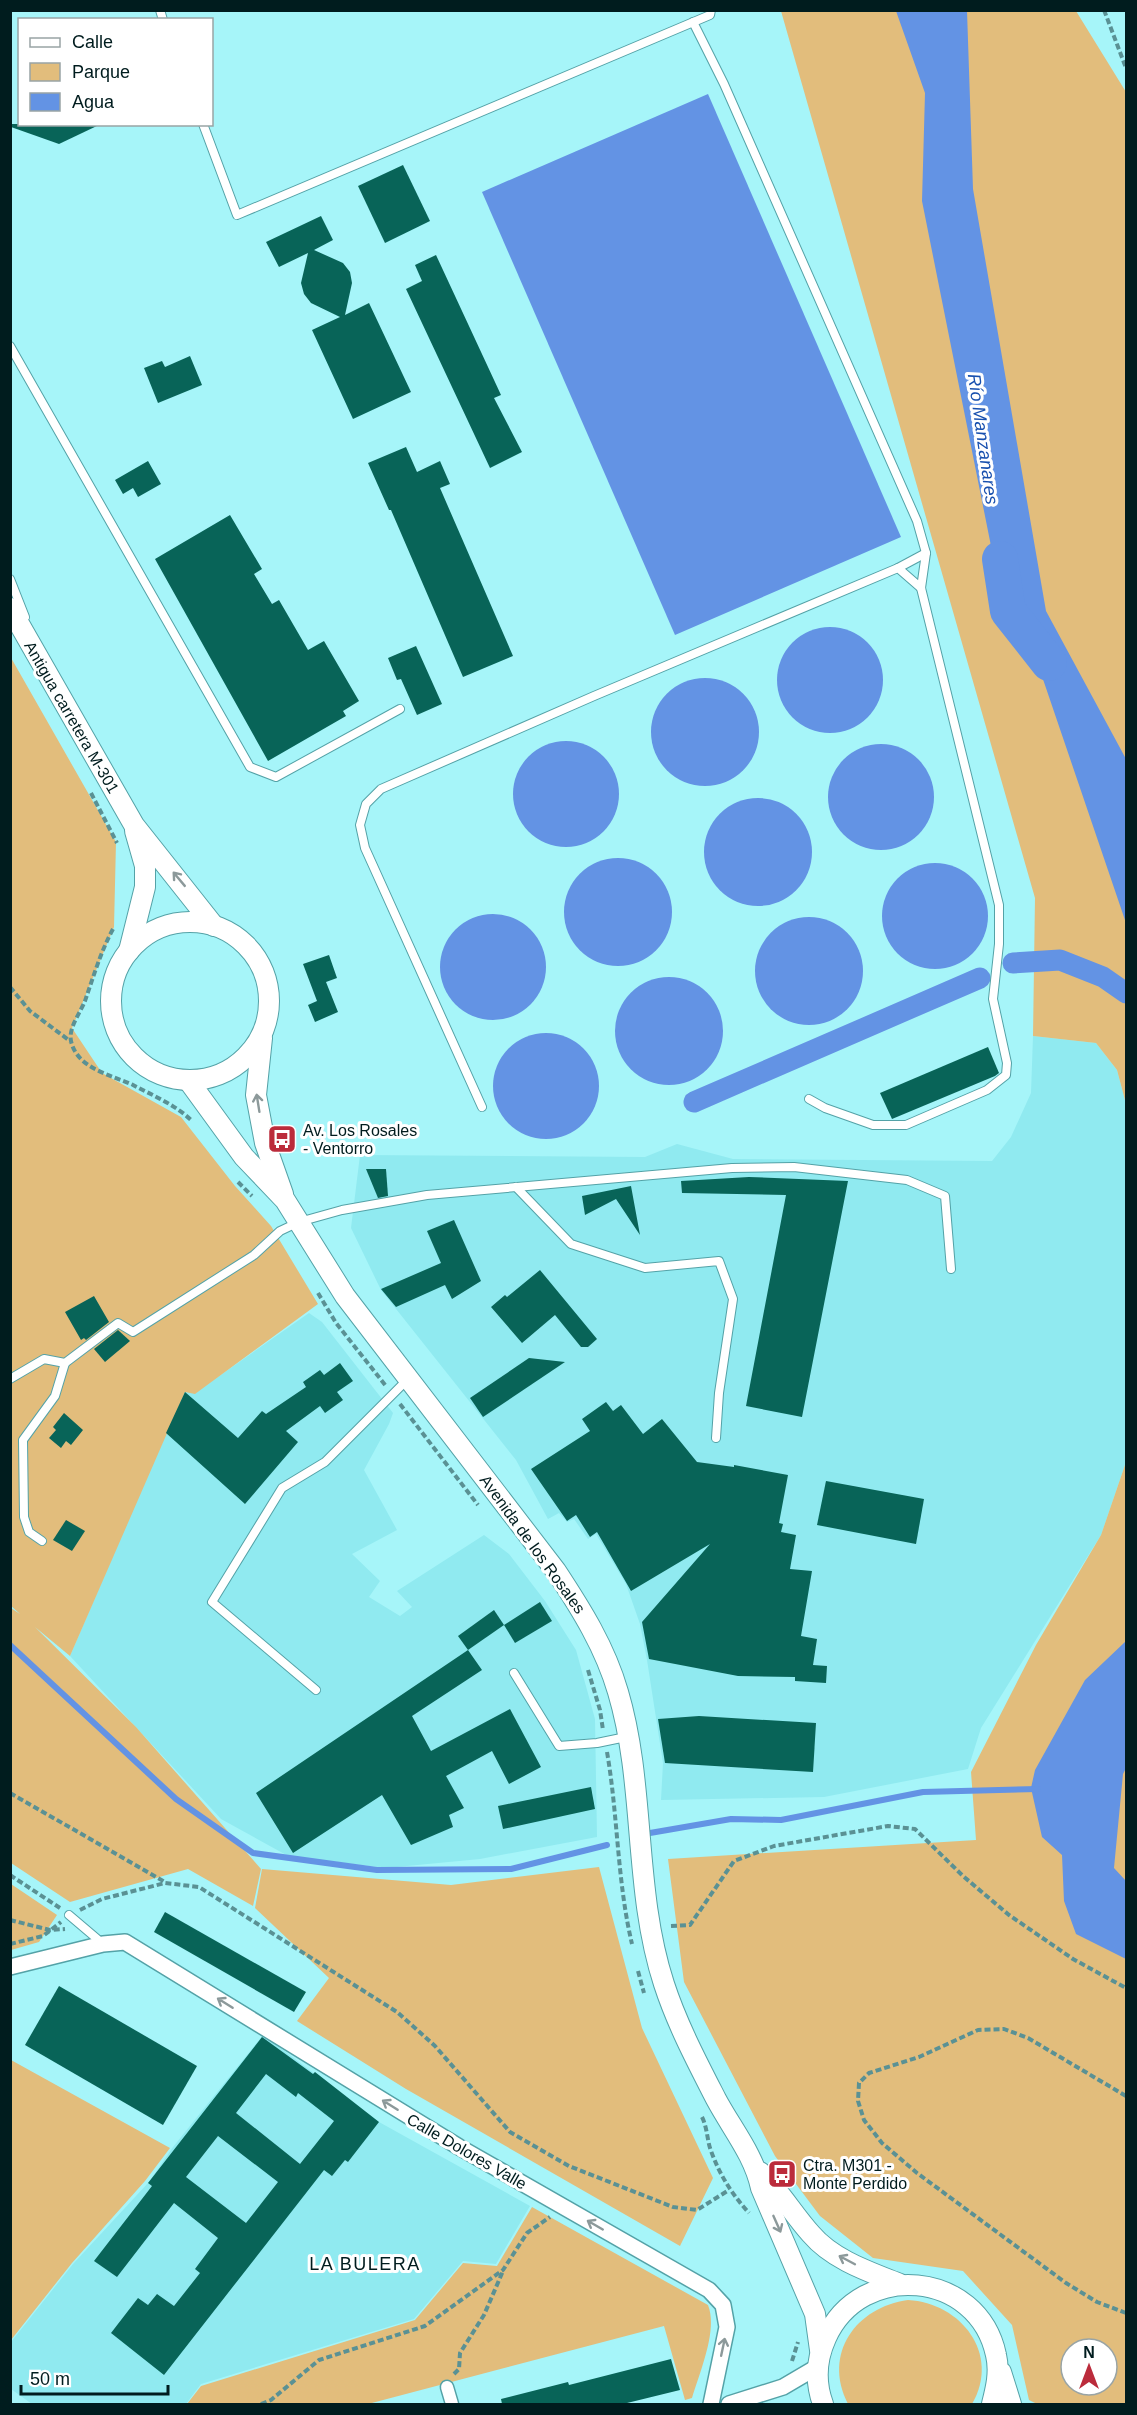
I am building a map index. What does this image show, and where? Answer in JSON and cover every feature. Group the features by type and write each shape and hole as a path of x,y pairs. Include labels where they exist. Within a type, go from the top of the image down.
{"street":[{"name":"Antigua carretera M-301","path":"10,608 134,825 214,926"},
{"name":"Antigua carretera M-301","path":"129,951 145,887 145,866 134,825"},
{"path":"191,922 214,926 238,938 257,958 267,982 269,1009 262,1035 249,1054 232,1068 211,1078 188,1080 163,1076 141,1064 124,1045 114,1022 111,997 116,972 129,951 147,935 168,925 191,922"},
{"name":"Avenida de los Rosales","path":"262,1035 256,1095 265,1143 285,1200"},
{"name":"Avenida de los Rosales","path":"188,1080 244,1157 285,1200 345,1296 556,1571 582,1610 602,1647 618,1692 627,1737 643,1884 654,1948 663,1983 676,2018 716,2100 757,2169 771,2182 812,2236 864,2269 900,2284"},
{"name":"Calle Dolores Valle","path":"103,1944 125,1942 459,2148 709,2290 723,2305 727,2327 711,2404"},
{"path":"10,1967 103,1944"},
{"name":"Avenida de los Rosales","path":"757,2169 761,2188 815,2314 819,2393 823,2404"},
{"path":"729,2404 783,2387 819,2359 831,2325 850,2305 873,2291 900,2284 926,2286 950,2295 971,2310 987,2330 1011,2404"},
{"path":"992,2404 998,2382 996,2355"},
{"path":"447,2387 452,2404"}],"lane":[{"path":"204,126 237,215 710,15 711,10"},
{"path":"693,22 724,84 917,521 926,553 921,588 999,905 999,944 993,999 1007,1063 1006,1075 987,1090 906,1125 873,1125 825,1108 809,1099"},
{"path":"10,346 250,767 276,777 400,709"},
{"path":"482,1107 365,848 360,825 366,804 381,789 898,568 926,553"},
{"path":"898,568 921,588"},
{"path":"10,579 44,666"},
{"path":"42,1540 29,1532 24,1517 23,1440 55,1396 65,1364 118,1323 133,1332 254,1255 280,1232 299,1222 342,1210 427,1195 732,1168 794,1167 908,1180 945,1196 951,1269"},
{"path":"516,1187 571,1244 645,1268 719,1261 734,1299 719,1393 716,1438"},
{"path":"10,1379 44,1359 65,1364"},
{"path":"316,1690 212,1602 282,1488 325,1462 409,1378"},
{"path":"514,1674 559,1746 627,1737"},
{"path":"69,1915 103,1944"}],"path":[{"path":"1104,10 1126,68"},
{"path":"90,790 119,850"},
{"path":"71,1041 72,1028 114,927"},
{"path":"10,987 30,1011 71,1041 89,1066 132,1085 183,1112 196,1125"},
{"path":"237,1179 258,1203"},
{"path":"317,1292 336,1323 485,1513"},
{"path":"584,1662 600,1710 612,1778 622,1884 634,1954"},
{"path":"10,1793 165,1882 199,1887 397,2012 435,2046 510,2132 569,2166 674,2207 697,2210 729,2190"},
{"path":"671,1926 690,1925 734,1861 774,1846 888,1826 915,1829 963,1876 1009,1915 1073,1959 1126,1988"},
{"path":"10,1875 69,1915"},
{"path":"10,1944 43,1936 69,1915 102,1899 165,1882"},
{"path":"10,1920 50,1930 84,1927"},
{"path":"637,1965 646,1996"},
{"path":"1126,2096 1028,2038 1004,2029 978,2030 919,2057 869,2073 859,2083 858,2102 864,2120 882,2143 917,2173 1066,2283 1097,2302 1126,2313"},
{"path":"700,2112 707,2129 710,2146 729,2190 753,2217"},
{"path":"447,2387 452,2376 459,2369 460,2353 484,2315 503,2270 527,2233 554,2214 561,2205"},
{"path":"261,2404 271,2400 320,2360 425,2326 503,2270"},
{"path":"783,2387 798,2339"}],"shaded area":[{"path":"1033,1036 1096,1043 1117,1070 1126,1104 1126,1462 1101,1535 981,1728 968,1769 824,1797 661,1800 663,1763 647,1660 640,1624 626,1584 596,1534 588,1539 574,1519 567,1522 559,1513 548,1519 516,1460 381,1290 351,1228 360,1155 645,1157 677,1144 733,1159 992,1161 1011,1137 1031,1093"},
{"path":"309,1313 322,1322 393,1413 364,1470 397,1530 352,1554 380,1581 369,1597 400,1616 412,1607 397,1591 484,1535 509,1554 545,1601 576,1650 595,1719 597,1837 480,1859 386,1868 288,1856 221,1819 70,1656 184,1390 195,1393"},
{"path":"263,2035 379,2122 530,2206 496,2264 463,2261 414,2319 201,2384 186,2404 32,2404 11,2389 11,2342 73,2264 148,2183 173,2147"}],"green space":[{"path":"781,11 1076,11 1126,92 1126,1104 1117,1070 1096,1043 1033,1036 1035,898"},
{"path":"10,656 116,842 114,927 72,1028 102,1073 181,1117 235,1186 271,1226 318,1304 195,1394 185,1392 70,1656 35,1627 136,1727 261,1869 253,1906 188,1869 70,1902 11,1863 11,1608 20,1614 10,1605"},
{"path":"1126,1462 1126,2404 1037,2404 1029,2400 1012,2325 963,2271 873,2258 820,2216 775,2156 684,1982 668,1859 976,1840 971,1772 1036,1645 1101,1535"},
{"path":"599,1867 642,2028 713,2178 680,2246 406,2089 297,2021 329,1978 255,1908 262,1869 451,1885"},
{"path":"11,1884 57,1915 39,1942 11,1950"},
{"path":"11,2060 170,2148 145,2181 72,2263 11,2340"},
{"path":"532,2207 708,2305 711,2315 709,2338 692,2398 685,2400 664,2326 368,2404 187,2404 201,2386 415,2320 463,2263 497,2266"},
{"path":"908,2300 927,2303 944,2310 971,2334 982,2367 980,2385 972,2404 848,2404 841,2385 839,2368 842,2351 849,2336 859,2323 873,2312 889,2304"}],"water":[{"path":"896,11 967,11 973,189 1046,611 1126,759 1126,923 1031,644 1001,596 922,201 925,93"},
{"path":"708,94 901,537 675,635 482,192"},
{"path":"830,627 850,631 868,642 879,660 883,680 879,700 868,718 850,729 830,733 810,729 792,718 781,700 777,680 781,660 792,642 810,631"},
{"path":"705,678 725,683 743,694 754,712 759,732 754,752 743,770 725,781 705,786 685,781 667,770 656,752 651,732 656,712 667,694 685,683"},
{"path":"566,741 586,745 604,756 615,774 619,794 615,814 604,832 586,843 566,847 546,843 528,832 517,814 513,794 517,774 528,756 546,745"},
{"path":"881,744 901,748 919,759 930,777 934,797 930,817 919,835 901,846 881,850 861,846 843,835 832,817 828,797 832,777 843,759 861,748"},
{"path":"758,798 788,807 796,814 803,822 812,852 803,882 796,890 788,897 758,906 728,897 720,890 713,882 704,852 713,822 720,814 728,807"},
{"path":"618,858 638,863 656,874 667,892 672,912 667,932 656,950 638,961 618,966 598,961 580,950 569,932 564,912 569,892 580,874 598,863"},
{"path":"935,863 955,867 973,878 984,896 988,916 984,936 973,954 955,965 935,969 915,965 897,954 886,936 882,916 886,896 897,878 915,867"},
{"path":"493,914 513,918 531,929 542,947 546,967 542,987 531,1005 513,1016 493,1020 473,1016 455,1005 444,987 440,967 444,947 455,929 473,918"},
{"path":"809,917 819,918 839,926 847,933 854,941 862,961 862,981 854,1001 847,1009 839,1016 819,1024 809,1025 799,1024 779,1016 771,1009 764,1001 756,981 755,971 756,961 764,941 771,933 779,926 799,918"},
{"path":"669,977 689,982 707,993 718,1011 723,1031 718,1051 707,1069 689,1080 669,1085 649,1080 631,1069 620,1051 615,1031 620,1011 631,993 649,982"},
{"path":"546,1033 566,1037 584,1048 595,1066 599,1086 595,1106 584,1124 566,1135 546,1139 526,1135 508,1124 497,1106 493,1086 497,1066 508,1048 526,1037"},
{"path":"1126,1641 1126,1768 1123,1774 1114,1868 1126,1881 1126,1959 1076,1934 1064,1901 1062,1855 1042,1837 1031,1788 1035,1770 1085,1680"}],"building":[{"path":"12,124 18,124 18,126 97,126 59,144 11,127"},
{"path":"403,165 430,221 385,243 358,186"},
{"path":"321,216 333,240 314,250 343,263 350,272 352,283 345,315 369,303 411,392 353,419 312,330 340,317 311,303 304,294 301,283 308,253 279,267 266,242"},
{"path":"436,255 501,395 494,398 522,452 490,468 406,289 422,281 415,265"},
{"path":"190,356 202,385 158,403 144,368 162,361 165,367"},
{"path":"406,447 417,472 440,461 450,484 440,488 513,656 463,677 391,510 368,463"},
{"path":"148,461 161,484 138,497 133,488 123,494 115,480"},
{"path":"230,515 262,569 254,574 272,604 279,600 308,650 324,641 359,701 343,711 346,716 268,761 155,559"},
{"path":"416,646 442,704 417,715 401,679 397,680 388,658"},
{"path":"329,955 337,978 326,982 338,1012 315,1022 308,1005 317,1001 303,964"},
{"path":"988,1047 999,1073 995,1076 892,1119 880,1093"},
{"path":"366,1169 386,1169 388,1196 378,1198"},
{"path":"749,1177 848,1181 802,1417 746,1406 786,1195 682,1193 681,1181"},
{"path":"631,1186 640,1235 616,1199 585,1215 582,1196"},
{"path":"454,1220 481,1281 452,1299 445,1285 396,1307 381,1289 441,1263 427,1231"},
{"path":"540,1270 597,1339 588,1347 581,1347 555,1315 522,1343 491,1307"},
{"path":"94,1296 109,1322 86,1340 84,1338 81,1340 65,1312"},
{"path":"118,1330 130,1341 105,1362 94,1349"},
{"path":"529,1358 565,1362 483,1417 470,1398"},
{"path":"340,1363 353,1381 337,1392 343,1400 325,1413 320,1406 286,1431 298,1442 245,1504 166,1433 185,1392 238,1438 262,1411 266,1414 306,1387 303,1382 320,1370 324,1375"},
{"path":"606,1402 613,1411 621,1405 643,1434 662,1419 697,1462 734,1467 734,1465 788,1475 779,1523 783,1524 781,1532 796,1535 790,1569 812,1571 801,1636 817,1639 813,1665 827,1666 826,1683 795,1681 795,1677 738,1676 649,1659 642,1622 710,1544 631,1591 597,1532 590,1537 576,1515 567,1521 531,1469 590,1431 582,1419"},
{"path":"64,1413 83,1430 71,1445 66,1441 61,1448 49,1438 56,1430 53,1427"},
{"path":"826,1481 924,1499 916,1544 817,1525"},
{"path":"66,1520 85,1531 72,1551 53,1540"},
{"path":"540,1602 552,1621 515,1643 504,1625"},
{"path":"494,1610 504,1625 468,1650 458,1636"},
{"path":"468,1650 482,1670 412,1716 431,1751 510,1709 541,1767 509,1784 492,1751 446,1776 464,1808 449,1815 453,1827 411,1845 382,1795 293,1853 256,1793"},
{"path":"699,1716 816,1723 813,1772 665,1763 658,1719"},
{"path":"591,1787 595,1809 503,1829 498,1806"},
{"path":"165,1912 306,1992 294,2012 154,1932"},
{"path":"59,1986 197,2066 163,2125 25,2045"},
{"path":"262,2037 313,2074 315,2072 379,2122 348,2162 345,2160 332,2176 324,2170 164,2375 111,2333 138,2298 148,2305 157,2294 174,2306 200,2273 195,2269 218,2238 174,2203 117,2277 94,2261 152,2186 148,2183","holes":["266,2074 296,2097 298,2093 334,2121 300,2164 236,2113","218,2136 278,2182 246,2223 186,2177"]},
{"path":"671,2359 680,2390 623,2404 502,2404 501,2399 568,2382 569,2385"}],"waterway":[{"name":"Río Manzanares","path":"1000,559 1008,611 1049,663"},
{"path":"1013,963 1060,960 1103,977 1126,993"},
{"path":"694,1102 980,978"},
{"path":"10,1645 176,1799 253,1853 377,1870 511,1869 607,1845"},
{"path":"650,1833 731,1819 781,1820 923,1792 1038,1789"}],"place":[{"name":"Av. Los Rosales - Ventorro","path":"282,1139"},
{"name":"Ctra. M301 - Monte Perdido","path":"782,2174"}],"district":[{"name":"LA BULERA","path":"365,2264"}]}
